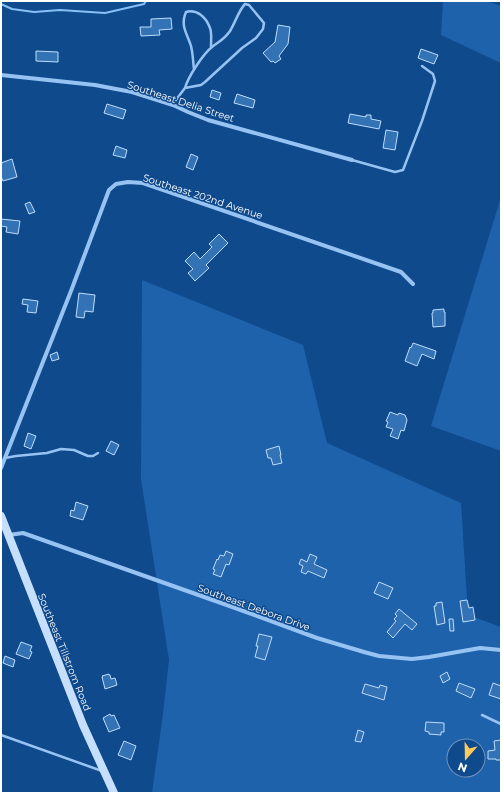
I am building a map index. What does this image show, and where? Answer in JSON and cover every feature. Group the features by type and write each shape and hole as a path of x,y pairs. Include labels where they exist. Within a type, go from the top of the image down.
{"main road":[{"name":"Southeast Tillstrom Road","path":"1,516 80,718 114,793"}],"street":[{"name":"Southeast Delia Street","path":"1,75 95,85 132,92 172,105 208,120 352,160"},
{"name":"Southeast 202nd Avenue","path":"1,468 109,190 116,184 128,182 144,183 400,272 413,284"},
{"name":"Southeast Debora Drive","path":"8,535 23,533 317,638 379,656 412,659 480,648 501,650"}],"lane":[{"path":"172,105 185,88 186,83 203,56 212,47 223,40 237,19 242,7 245,4 249,4 264,23 262,30 256,38 242,48 201,85 185,88"},
{"path":"194,70 191,46 183,24 186,12 191,10 199,13 206,21 212,35 212,47"},
{"path":"352,160 395,172 403,170 422,121 435,81 433,74 422,66"},
{"path":"5,458 47,453 61,449 74,450 88,456 98,454"},
{"path":"482,715 501,724"},
{"path":"1,735 104,772"}],"shaded area":[{"path":"443,1 487,1 501,6 501,63 441,35"},
{"path":"501,197 501,451 431,426"},
{"path":"142,280 303,345 327,443 461,503 468,615 501,627 501,793 152,793 169,660 141,479"}],"building":[{"path":"171,18 172,29 159,30 160,35 141,36 140,27 151,27 151,19"},
{"path":"278,25 290,27 288,44 279,56 281,59 275,63 273,61 271,62 263,53 275,42"},
{"path":"421,49 438,55 434,64 418,58"},
{"path":"36,51 58,52 58,62 36,61"},
{"path":"212,90 221,93 219,100 210,97"},
{"path":"237,94 255,100 253,108 234,103"},
{"path":"107,104 126,110 123,119 104,113"},
{"path":"350,114 366,117 366,115 371,115 371,119 381,121 379,129 348,123"},
{"path":"386,130 398,132 395,150 383,148"},
{"path":"116,146 127,150 125,158 113,155"},
{"path":"191,154 198,157 193,170 186,167"},
{"path":"12,159 17,177 3,181 1,176 1,163"},
{"path":"30,202 35,212 29,214 25,204"},
{"path":"1,219 20,221 18,234 6,232 7,227 1,226"},
{"path":"219,234 228,243 206,265 209,268 195,281 188,273 193,269 185,261 194,252 200,259 212,247 209,244"},
{"path":"79,293 95,295 93,312 85,311 84,318 76,317"},
{"path":"23,299 38,301 36,313 27,312 28,305 22,304"},
{"path":"444,309 445,326 433,327 433,310"},
{"path":"413,343 436,351 434,359 422,354 417,366 405,361"},
{"path":"57,352 59,359 52,361 50,355"},
{"path":"390,412 398,415 399,413 405,415 407,420 404,431 401,430 398,439 390,436 393,429 386,427 388,422 386,421"},
{"path":"28,433 36,436 31,449 24,446"},
{"path":"111,441 119,445 114,455 106,451"},
{"path":"279,446 282,463 273,465 271,458 268,458 266,450"},
{"path":"76,502 88,506 83,520 70,516 71,510 74,511"},
{"path":"226,551 233,554 229,565 226,564 221,577 213,574 215,570 213,569 217,559 218,560 220,555 224,556"},
{"path":"310,554 317,557 314,564 327,570 324,578 308,571 306,574 301,572 303,566 299,564 301,559 307,562"},
{"path":"379,582 393,588 388,599 374,593"},
{"path":"467,600 469,608 473,607 475,620 463,622 460,601"},
{"path":"442,602 445,623 437,625 434,606 436,606 436,603"},
{"path":"399,609 417,624 412,630 405,624 393,638 387,632 396,621 394,619 397,616 395,614"},
{"path":"449,619 453,619 454,631 450,631"},
{"path":"259,634 272,637 265,660 255,657"},
{"path":"21,642 32,646 30,651 32,652 29,659 16,654"},
{"path":"5,656 15,660 13,667 3,663"},
{"path":"447,672 450,679 443,683 440,676"},
{"path":"109,674 111,679 115,678 117,685 105,689 102,676"},
{"path":"459,683 475,689 471,698 456,691"},
{"path":"493,683 501,686 501,699 489,695"},
{"path":"365,684 379,688 380,685 387,687 384,700 362,693"},
{"path":"110,714 111,716 114,715 120,728 109,732 103,718"},
{"path":"426,722 444,723 444,732 441,732 441,735 429,734 429,732 425,731"},
{"path":"358,730 364,732 361,742 355,741"},
{"path":"501,740 501,760 488,759 488,751 495,750 494,741"},
{"path":"124,741 136,746 131,760 118,755"}],"waterway":[{"path":"1,4 12,9 34,12 60,10 105,13 144,4 146,1"}]}
